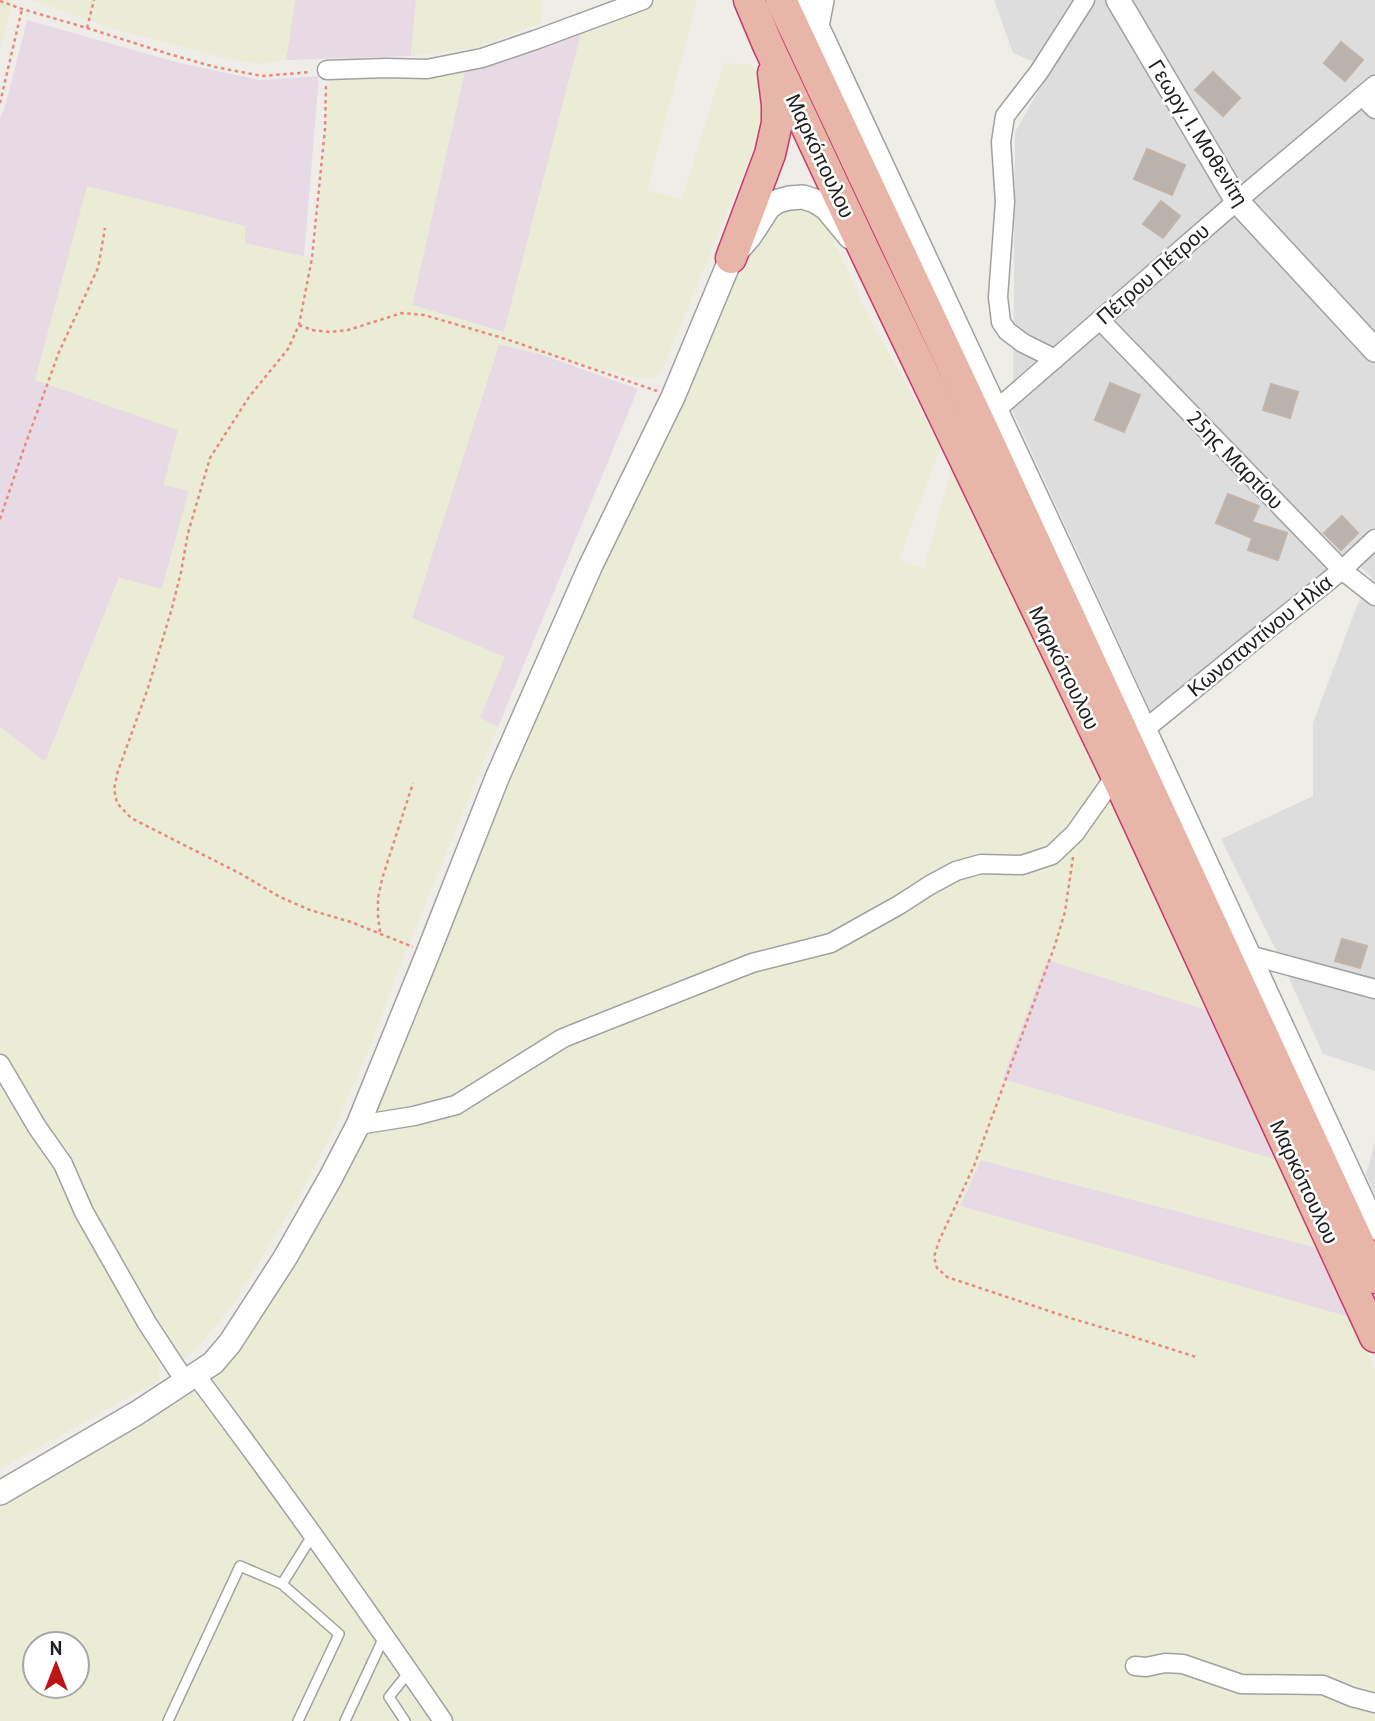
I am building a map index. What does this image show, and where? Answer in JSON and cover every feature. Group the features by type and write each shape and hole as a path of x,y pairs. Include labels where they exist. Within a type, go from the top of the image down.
{"highway":[{"name":"Μαρκόπουλου","path":"750,0 768,45 868,258 1116,775 1375,1337"},
{"name":"Μαρκόπουλου","path":"781,0 1375,1278"},
{"path":"731,258 770,154 777,123 768,45"}],"street":[{"path":"327,70 427,69 482,58 643,0"},
{"path":"805,0 1375,1228"},
{"path":"817,26 822,0"},
{"path":"1055,359 1023,343 1007,331 1001,322 998,297 1005,202 1001,142 1005,116 1039,72 1085,0"},
{"name":"Γεωργ. Ι. Μοθενίτη","path":"1118,0 1237,201 1375,350"},
{"path":"1368,90 1375,109"},
{"name":"Πέτρου Πέτρου","path":"997,409 1368,90"},
{"path":"0,1493 137,1413 213,1363 230,1343 285,1258 358,1125 497,778 579,592 673,397 731,258 769,207 778,201 803,197 827,208 868,258"},
{"name":"25ης Μαρτίου","path":"1100,320 1342,570 1375,596"},
{"name":"Κωνσταντίνου Ηλία","path":"1144,730 1342,570 1375,539"},
{"path":"358,1125 414,1116 456,1105 563,1038 751,964 831,943 956,871 981,864 1022,865 1052,855 1075,833 1116,775"},
{"path":"1249,955 1373,985"},
{"path":"0,1064 37,1127 63,1164 84,1212 147,1324 242,1437 385,1635 443,1721"},
{"path":"1135,1665 1146,1667 1165,1663 1183,1664 1241,1684 1323,1685 1375,1703"}],"lane":[{"path":"282,1584 312,1536"},
{"path":"168,1721 240,1566 282,1584 339,1634 298,1721"},
{"path":"345,1721 385,1635"},
{"path":"405,1721 389,1698 409,1672"}],"path":[{"path":"88,28 94,0"},
{"path":"0,1 169,54 262,76 327,70 325,130 312,258 299,325 288,349 249,397 211,458 193,515 172,608 148,688 117,771 114,789 117,803 131,818 280,897 428,953"},
{"path":"0,103 22,9"},
{"path":"0,519 59,352 98,268 105,228"},
{"path":"299,325 330,332 348,330 402,313 424,315 506,339 673,397"},
{"path":"380,933 378,898 382,879 413,783"},
{"path":"1075,833 1072,876 1055,945 974,1166 934,1257 937,1268 947,1277 1196,1357"}],"shaded area":[{"path":"295,0 416,0 411,56 286,60"},
{"path":"994,0 1375,0 1375,1071 1323,1054 1279,956 1221,839 1313,796 1313,723 1358,603 1372,578 1347,554 1152,714 1013,412 1015,132 1051,69 1013,53"},
{"path":"27,20 180,63 260,80 319,76 304,257 244,243 245,227 178,430 164,484 189,491 162,589 119,578 45,762 0,727 0,118"},
{"path":"583,26 504,332 412,305 466,66"},
{"path":"499,344 540,354 638,389 498,727 480,718 412,618"},
{"path":"1047,959 1210,1011 1277,1160 1002,1079"},
{"path":"1375,1142 1375,1195 1366,1175"},
{"path":"981,1160 1318,1248 1352,1318 960,1206"}],"green space":[{"path":"0,0 13,0 0,50"},
{"path":"32,0 295,0 286,60 261,64 227,59 108,27"},
{"path":"416,0 542,0 541,23 474,48 411,56"},
{"path":"657,0 697,0 647,190 682,199 724,63 752,65 763,87 765,113 759,135 662,370 654,378 643,379 499,344 412,618 505,657 480,718 498,727 336,1125 301,1192 232,1306 192,1354 184,1358 176,1356 119,1261 70,1164 0,1054 0,727 45,762 119,578 162,589 189,491 164,485 178,430 35,380 87,186 245,226 245,243 315,259 330,74 466,66 412,305 504,332 583,26"},
{"path":"795,202 824,219 870,320 940,448 899,560 924,568 952,466 958,462 1210,1011 1047,960 1002,1079 1277,1160 1318,1248 981,1160 960,1206 1352,1318 1375,1369 1375,1721 0,1721 0,1497 189,1389 360,1141 565,640 761,226"},
{"path":"0,1089 60,1178 112,1280 158,1359 159,1380 0,1469"}],"building":[{"path":"1341,42 1363,60 1345,81 1324,63"},
{"path":"1213,72 1240,98 1223,116 1195,90"},
{"path":"1147,149 1185,165 1172,195 1134,179"},
{"path":"1161,201 1180,216 1163,238 1143,224"},
{"path":"1110,383 1140,395 1124,432 1095,420"},
{"path":"1271,384 1298,392 1290,418 1263,410"},
{"path":"1228,494 1259,506 1252,522 1287,533 1278,560 1248,550 1252,538 1216,523"},
{"path":"1342,516 1358,533 1341,550 1324,533"},
{"path":"1342,939 1367,946 1360,968 1335,961"}]}
